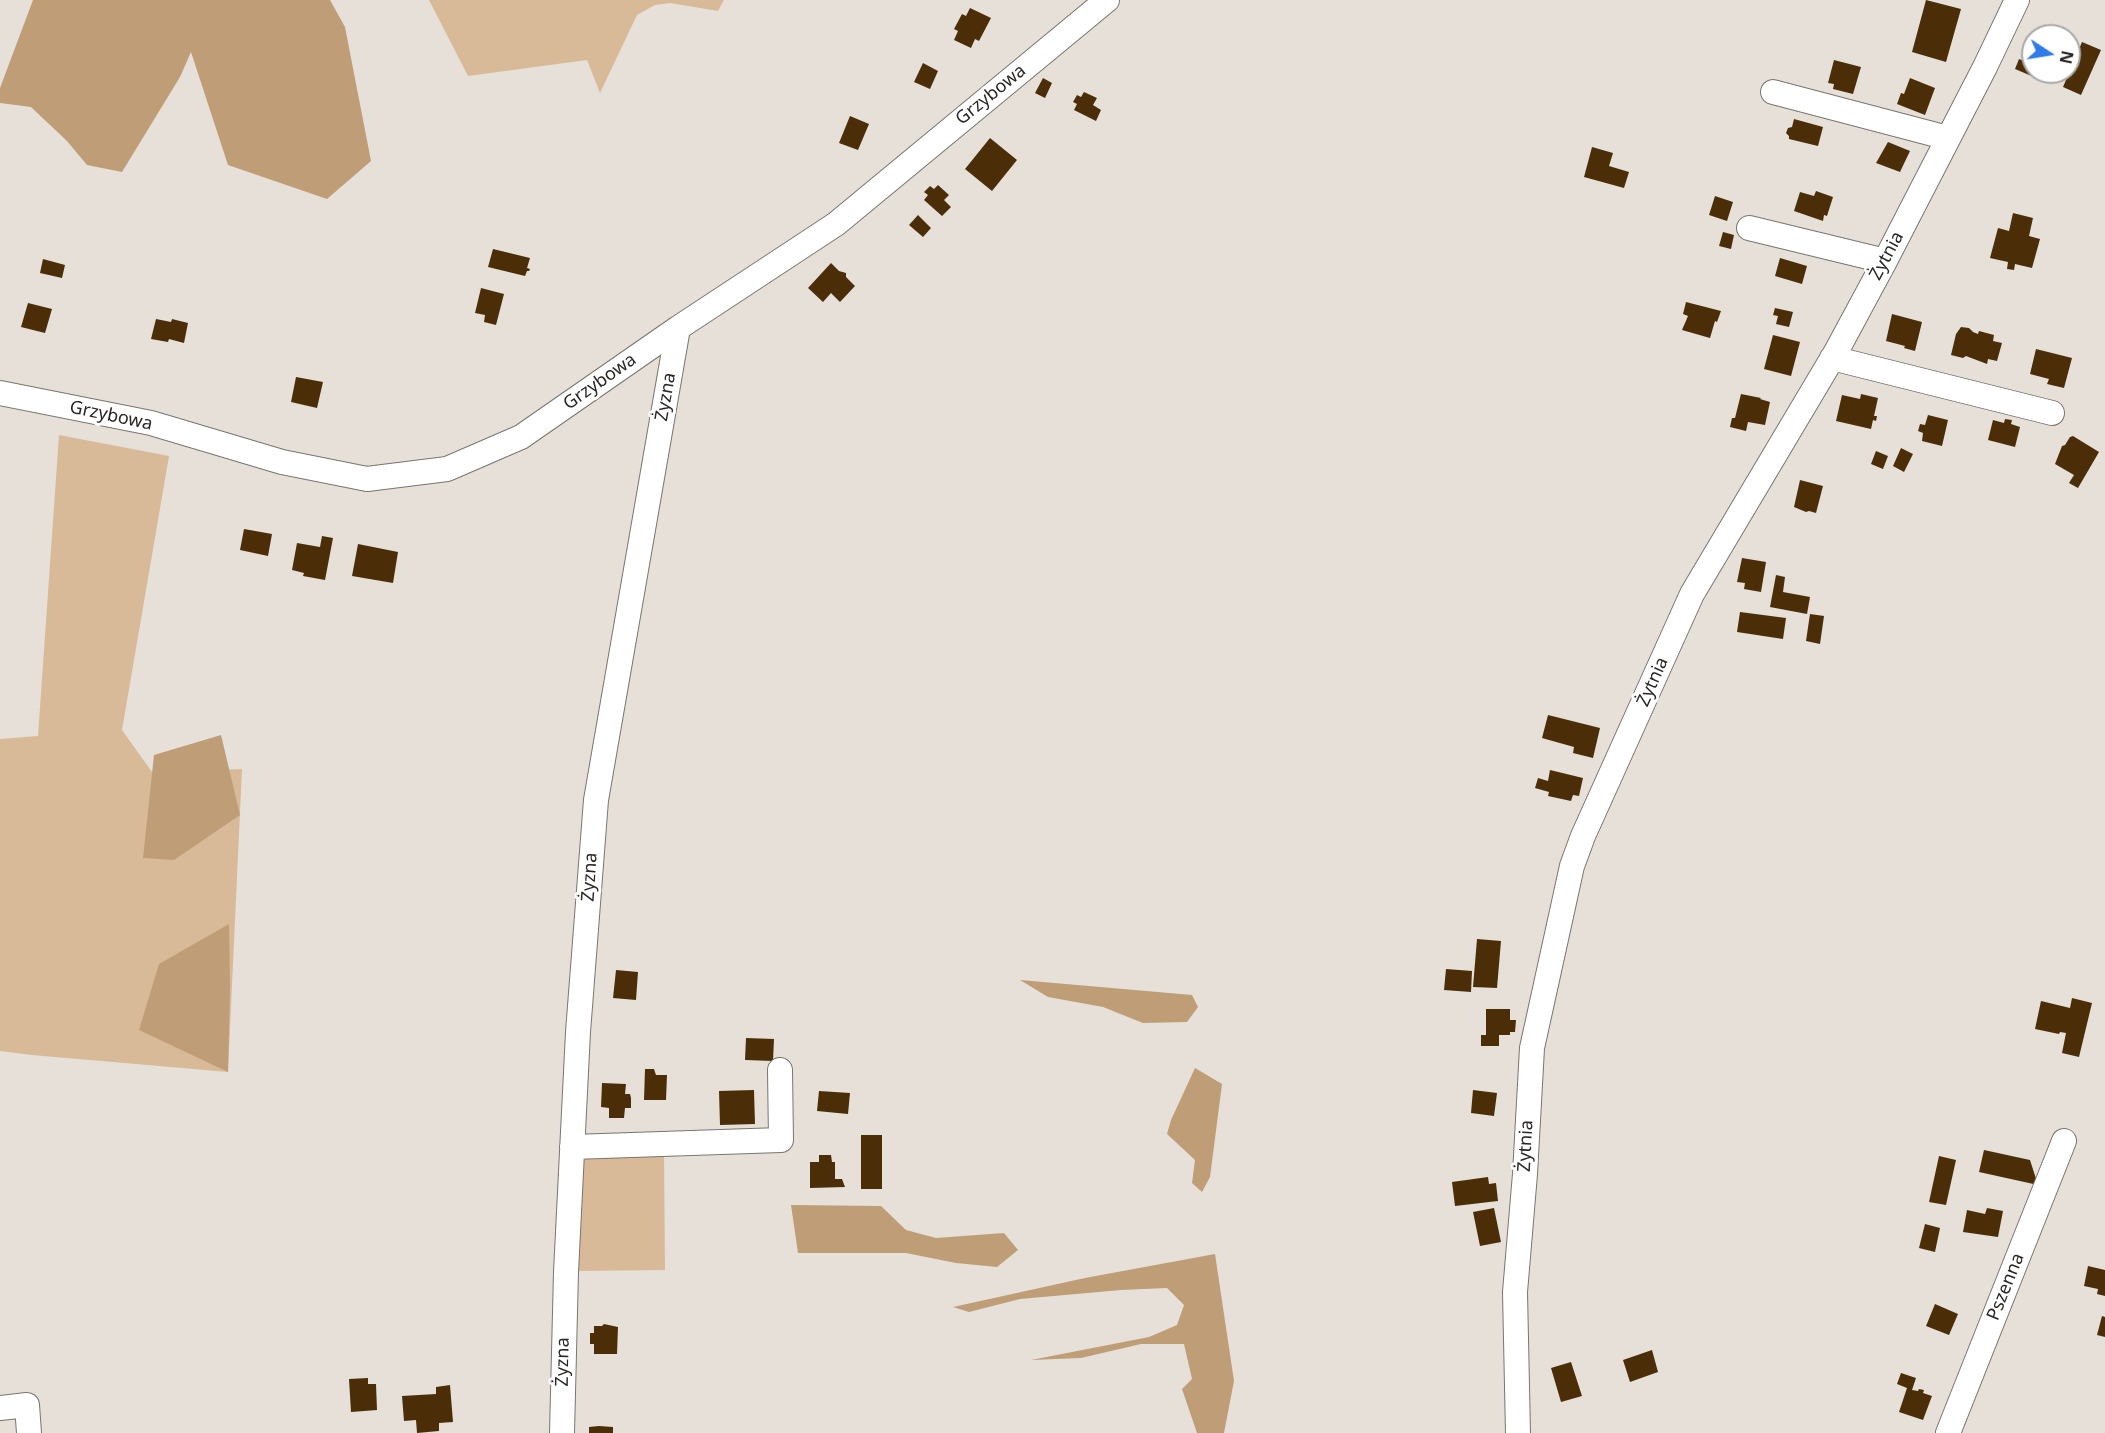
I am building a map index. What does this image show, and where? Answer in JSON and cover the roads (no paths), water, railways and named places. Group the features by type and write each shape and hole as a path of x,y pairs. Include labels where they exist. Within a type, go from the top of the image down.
{"street":[{"name":"Grzybowa","path":"0,393 151,423 282,462 367,479 447,469 521,437 678,328 836,224 1107,0"},
{"name":"Żytnia","path":"1518,1433 1515,1292 1532,1048 1572,867 1583,836 1692,594 1832,358 1885,261 2017,0"},
{"path":"1773,92 1948,138"},
{"path":"1749,228 1885,261"},
{"name":"Żyzna","path":"562,1433 566,1272 578,1032 596,800 678,328"},
{"path":"1832,358 2052,413"},
{"path":"572,1147 781,1140 780,1070"},
{"name":"Pszenna","path":"1948,1433 2064,1141"},
{"path":"0,1408 27,1405 29,1433"}]}
